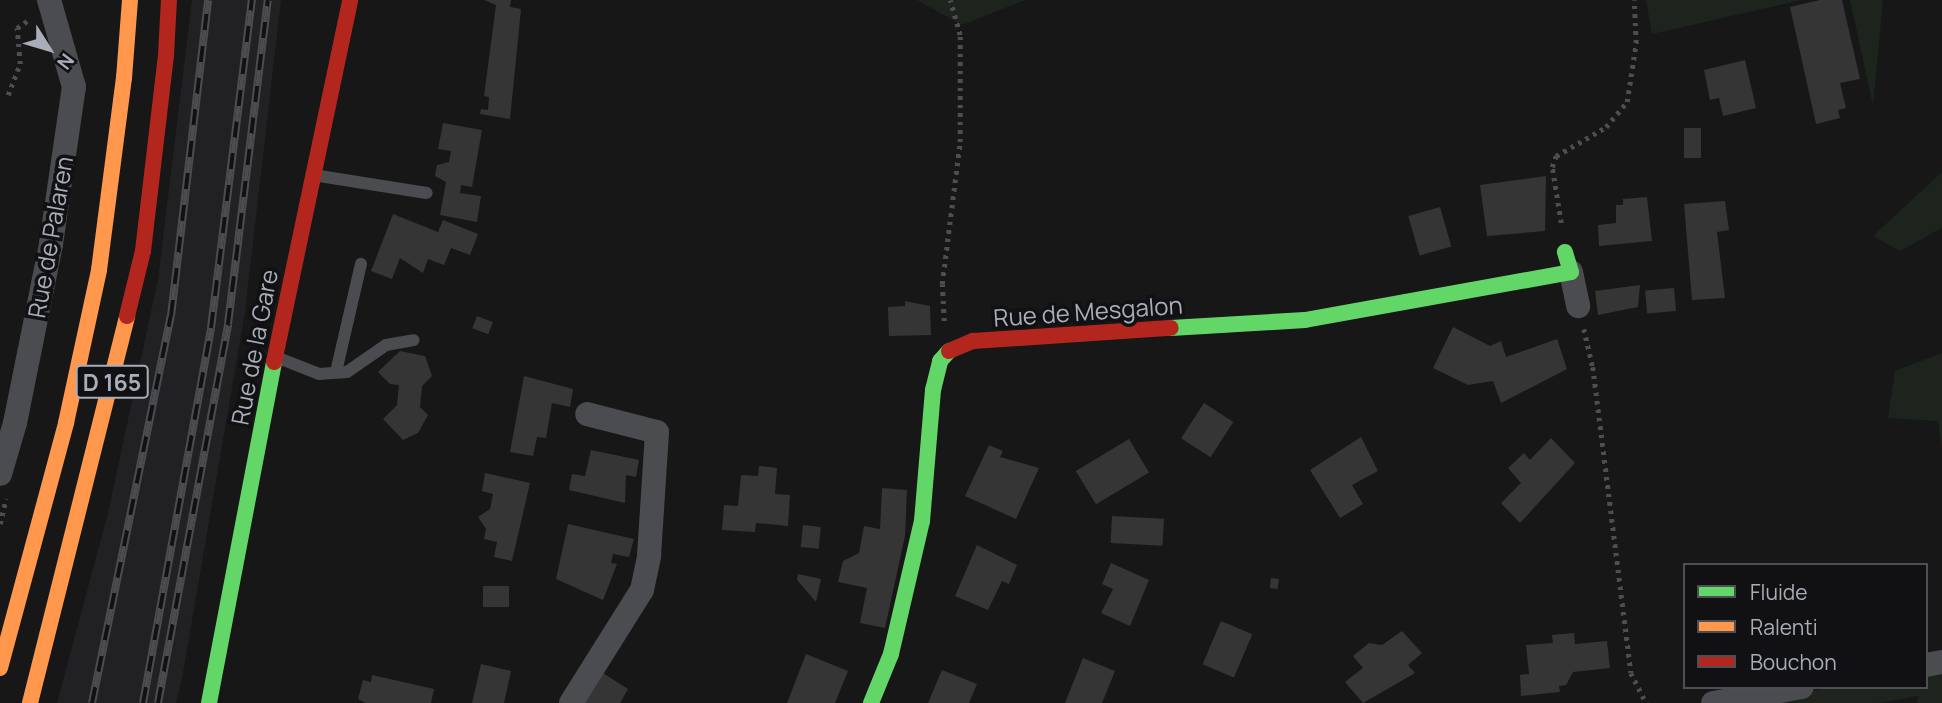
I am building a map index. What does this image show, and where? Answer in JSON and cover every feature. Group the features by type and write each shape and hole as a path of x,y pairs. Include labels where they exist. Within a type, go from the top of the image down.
{"main road":[{"name":"D 165","path":"0,668 66,424 99,270 124,78 130,0"},
{"name":"D 165","path":"30,703 143,251 166,55 169,0"},
{"name":"Rue de la Gare","path":"209,703 310,175 350,0"},
{"name":"Rue de Mesgalon","path":"952,348 973,341 1305,320 1568,262"},
{"path":"871,703 891,654 922,521 933,390 940,360 952,348"}],"street":[{"name":"Rue de Palaren","path":"0,474 15,423 51,244 74,87 49,0"},
{"path":"1568,262 1578,306"},
{"path":"571,703 642,590 649,556 657,432 587,414"},
{"path":"1713,703 1791,689"}],"lane":[{"path":"310,175 427,193"},
{"path":"336,372 361,264"},
{"path":"275,357 319,373 347,372 386,345 414,340"}],"path":[{"path":"950,0 960,35 960,142 942,284 945,331 952,348"},
{"path":"1568,262 1552,167 1556,156 1606,127 1627,102 1636,43 1634,0"},
{"path":"8,95 20,64 17,28 29,20"},
{"path":"1578,306 1593,367 1631,673 1646,703"}],"shaded area":[{"path":"192,0 281,0 245,312 182,679 176,703 57,703 108,513 158,279"},
{"path":"917,0 1025,0 962,25"},
{"path":"1646,0 1802,0 1652,34"},
{"path":"1850,0 1883,0 1873,106"},
{"path":"1942,172 1942,228 1900,251 1873,236"},
{"path":"1942,353 1942,449 1938,421 1888,418 1895,371"},
{"path":"1942,660 1942,703 1917,703 1918,696 1878,703 1748,703 1822,689 1928,689 1928,670"}],"building":[{"path":"484,0 511,0 510,7 521,9 510,119 480,114 481,109 488,110 489,97 484,96 496,5"},
{"path":"1820,0 1842,0 1860,79 1840,83 1846,108 1838,110 1840,118 1816,124 1790,7"},
{"path":"1745,60 1756,108 1723,116 1719,98 1710,100 1704,70"},
{"path":"443,123 482,130 472,187 461,185 460,193 481,196 477,222 440,215 446,182 435,176 437,165 449,162 451,151 438,149"},
{"path":"1684,128 1701,128 1701,158 1684,158"},
{"path":"1546,176 1545,231 1487,236 1480,185"},
{"path":"1647,197 1652,241 1599,246 1598,225 1616,223 1616,205 1623,205 1623,199"},
{"path":"1725,201 1729,230 1717,232 1725,298 1692,300 1684,204"},
{"path":"1440,207 1451,246 1420,256 1408,216"},
{"path":"393,214 438,232 443,220 478,234 470,255 451,248 444,265 428,259 423,273 400,258 392,279 371,271"},
{"path":"1640,285 1638,307 1598,315 1595,291"},
{"path":"1674,288 1676,311 1647,313 1645,291"},
{"path":"905,301 930,306 931,335 889,336 888,307 905,306"},
{"path":"477,316 493,322 488,334 472,328"},
{"path":"1453,327 1490,346 1501,341 1506,357 1557,339 1567,369 1501,403 1493,381 1468,385 1433,368"},
{"path":"400,351 425,356 432,376 422,386 420,407 428,415 418,433 403,440 383,419 397,405 399,385 390,384 378,372"},
{"path":"524,376 573,389 570,407 552,403 546,438 537,437 533,456 510,452"},
{"path":"1204,403 1233,422 1210,457 1181,438"},
{"path":"1361,437 1378,471 1352,485 1363,504 1340,518 1310,470"},
{"path":"1551,438 1575,463 1520,523 1501,503 1521,483 1508,468 1524,453 1530,460"},
{"path":"1129,439 1149,472 1096,504 1076,471"},
{"path":"989,445 1003,451 1000,457 1039,468 1016,519 965,496"},
{"path":"591,450 639,460 636,477 626,475 625,503 569,490 572,474 585,476"},
{"path":"759,466 777,468 775,494 790,495 788,526 756,523 755,532 722,530 724,505 738,506 741,475 758,476"},
{"path":"485,473 530,483 512,561 494,557 497,542 484,539 486,529 478,517 490,509 493,494 482,491"},
{"path":"882,488 907,490 905,536 885,628 860,623 867,588 838,582 843,561 859,553 864,526 880,529"},
{"path":"1112,516 1164,519 1163,546 1111,543"},
{"path":"568,524 634,539 629,557 613,554 611,563 617,564 603,600 556,579"},
{"path":"803,525 821,527 819,549 801,547"},
{"path":"977,545 1017,565 1009,584 1002,581 988,610 955,596"},
{"path":"1111,563 1149,580 1130,626 1101,613 1113,589 1102,584"},
{"path":"798,574 821,579 816,602 797,580"},
{"path":"1271,578 1279,579 1278,589 1270,588"},
{"path":"483,586 509,586 509,607 483,607"},
{"path":"1221,621 1252,634 1234,678 1203,664"},
{"path":"1402,631 1422,653 1408,665 1415,673 1363,703 1345,682 1363,668 1353,656 1369,643 1382,645"},
{"path":"1574,633 1575,644 1607,641 1610,668 1573,672 1566,685 1559,686 1560,692 1521,696 1520,675 1529,674 1526,645 1553,643 1552,635"},
{"path":"806,654 848,671 835,703 787,703"},
{"path":"1083,658 1115,671 1102,703 1065,703"},
{"path":"481,664 511,671 504,703 472,703"},
{"path":"942,670 977,684 969,703 928,703"},
{"path":"603,673 628,689 620,703 584,703"},
{"path":"372,675 434,689 431,703 366,703 358,699 363,680 371,682"}],"railway":[{"path":"92,703 171,316 208,0"},
{"path":"143,703 211,328 252,0"},
{"path":"158,703 228,324 268,0"}],"traffic: fast":[{"path":"1171,328 1305,320 1571,272 1565,252"},
{"path":"871,703 891,654 922,521 933,390 940,361 949,351"},
{"path":"209,703 274,362"}],"traffic: slow":[{"path":"124,78 130,0"},
{"path":"0,668 66,423 99,270 124,78"},
{"path":"30,703 127,316"}],"traffic: jam":[{"path":"166,55 169,0"},
{"path":"274,362 350,0"},
{"path":"127,316 143,251 166,55"},
{"path":"949,351 973,341 1171,328"}]}
